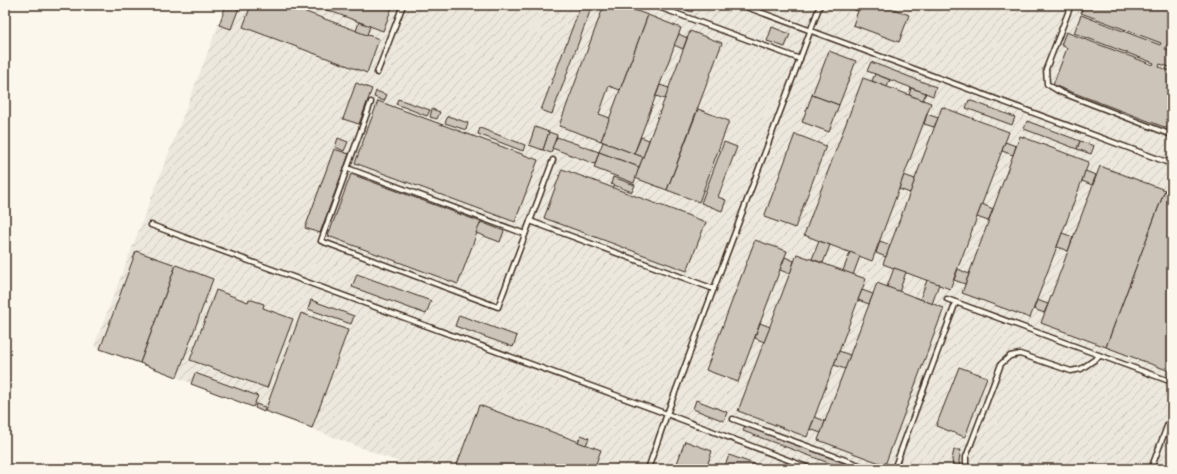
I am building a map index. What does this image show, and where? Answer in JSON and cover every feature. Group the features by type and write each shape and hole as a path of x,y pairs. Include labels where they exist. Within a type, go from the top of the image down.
{"lane":[{"path":"377,73 403,5"},
{"path":"654,5 800,59"},
{"path":"741,5 1172,164"},
{"path":"648,469 666,414 820,5"},
{"path":"1071,5 1046,69 1047,84 1060,92 1172,135"},
{"path":"371,102 320,241 498,307 553,160"},
{"path":"347,168 525,234"},
{"path":"530,221 714,289"},
{"path":"151,225 812,469"},
{"path":"947,299 1172,382"},
{"path":"894,469 956,302"},
{"path":"966,469 966,457 1001,364 1010,356 1020,354 1071,371 1081,369 1100,356"},
{"path":"1151,469 1172,413"},
{"path":"733,419 870,469"}],"shaded area":[{"path":"226,5 1172,5 1172,469 417,469 94,346"}],"building":[{"path":"226,5 240,5 231,29 219,25"},
{"path":"251,5 287,5 379,39 367,73 243,27"},
{"path":"314,5 393,5 383,31"},
{"path":"581,5 592,6 552,114 541,110"},
{"path":"604,5 620,5 648,15 620,90 609,86 599,114 610,118 601,141 559,126"},
{"path":"678,5 695,5 692,12 678,7"},
{"path":"847,5 892,5 891,8 909,15 899,42 853,25 858,11 846,7"},
{"path":"1083,5 1172,5 1172,47 1167,45 1165,49 1172,51 1172,68 1160,64 1159,67 1172,71 1172,130 1053,85 1067,48 1061,45 1066,32 1153,65 1154,63 1074,33 1081,15 1160,45 1161,43 1081,13"},
{"path":"648,15 681,28 634,154 601,141"},
{"path":"359,22 370,26 367,35 356,31"},
{"path":"772,27 790,34 785,47 767,41"},
{"path":"690,31 722,43 667,190 635,178"},
{"path":"679,34 687,38 683,49 674,45"},
{"path":"829,51 856,61 839,105 812,95"},
{"path":"871,62 936,87 933,96 867,71"},
{"path":"875,74 890,80 887,87 872,81"},
{"path":"863,78 931,103 872,261 804,235"},
{"path":"356,83 372,89 359,124 343,119"},
{"path":"660,85 669,88 665,99 656,96"},
{"path":"911,88 926,93 923,100 909,95"},
{"path":"376,91 387,95 384,101 374,97"},
{"path":"812,95 839,105 829,132 802,122"},
{"path":"398,99 430,110 427,116 396,104"},
{"path":"969,100 1015,117 1012,125 966,108"},
{"path":"378,101 538,160 515,222 355,163"},
{"path":"942,107 1009,132 950,289 883,264"},
{"path":"432,109 440,112 437,119 430,117"},
{"path":"698,109 729,121 699,202 667,190"},
{"path":"927,114 938,118 934,127 924,124"},
{"path":"448,116 468,123 466,130 445,123"},
{"path":"1027,121 1080,141 1077,149 1024,129"},
{"path":"535,127 549,132 543,150 529,145"},
{"path":"480,128 525,145 523,151 478,134"},
{"path":"549,132 557,135 551,153 543,150"},
{"path":"795,134 826,146 795,228 764,217"},
{"path":"1020,136 1089,162 1030,318 962,293"},
{"path":"557,137 599,152 595,164 552,148"},
{"path":"641,137 649,140 643,157 634,154"},
{"path":"338,138 348,142 344,151 335,147"},
{"path":"1080,141 1094,146 1091,154 1077,149"},
{"path":"603,142 643,157 639,167 599,152"},
{"path":"724,142 737,147 718,197 726,200 722,211 701,203"},
{"path":"1005,142 1016,146 1013,155 1002,151"},
{"path":"334,149 349,154 320,233 305,228"},
{"path":"599,152 639,167 634,183 594,168"},
{"path":"1100,166 1165,190 1106,347 1041,323"},
{"path":"562,169 706,222 687,271 544,218"},
{"path":"1085,171 1096,175 1092,185 1082,181"},
{"path":"351,174 481,222 458,284 328,236"},
{"path":"904,175 915,179 910,193 899,189"},
{"path":"613,177 635,185 632,192 611,184"},
{"path":"1165,190 1172,193 1172,372 1106,347"},
{"path":"982,204 993,209 988,221 977,217"},
{"path":"481,222 504,231 500,242 476,233"},
{"path":"1062,233 1073,237 1068,251 1057,247"},
{"path":"755,240 787,251 738,382 706,370"},
{"path":"819,241 830,245 823,263 812,259"},
{"path":"880,241 890,245 886,257 876,253"},
{"path":"136,251 176,265 140,363 100,349"},
{"path":"850,252 860,256 853,275 843,271"},
{"path":"797,254 866,279 807,437 738,411"},
{"path":"785,257 794,261 790,274 780,270"},
{"path":"176,265 213,279 177,377 140,363"},
{"path":"894,268 906,272 899,292 887,287"},
{"path":"958,269 969,274 965,284 954,280"},
{"path":"357,274 431,301 426,314 352,287"},
{"path":"927,280 939,284 932,304 920,299"},
{"path":"877,283 944,308 885,465 818,440"},
{"path":"216,290 248,302 249,299 264,304 263,308 293,319 267,388 190,360"},
{"path":"862,290 873,294 869,304 858,300"},
{"path":"311,300 354,316 351,324 308,309"},
{"path":"1037,300 1048,304 1044,313 1034,309"},
{"path":"301,313 348,330 312,428 265,411"},
{"path":"459,315 517,336 513,347 455,326"},
{"path":"760,323 770,327 764,342 755,338"},
{"path":"839,351 850,355 845,369 834,365"},
{"path":"959,367 987,377 965,437 936,426"},
{"path":"195,373 258,396 253,407 191,384"},
{"path":"696,400 727,412 724,421 693,409"},
{"path":"256,404 265,407 264,412 255,408"},
{"path":"479,405 601,450 594,469 462,469 456,467"},
{"path":"815,417 825,421 821,433 810,429"},
{"path":"745,426 860,469 845,469 743,431"},
{"path":"581,435 589,438 586,445 578,442"},
{"path":"685,441 712,451 706,469 675,469"},
{"path":"954,450 961,450 959,460 960,469 953,469 952,459"},
{"path":"729,455 768,469 733,469 725,466"}]}
